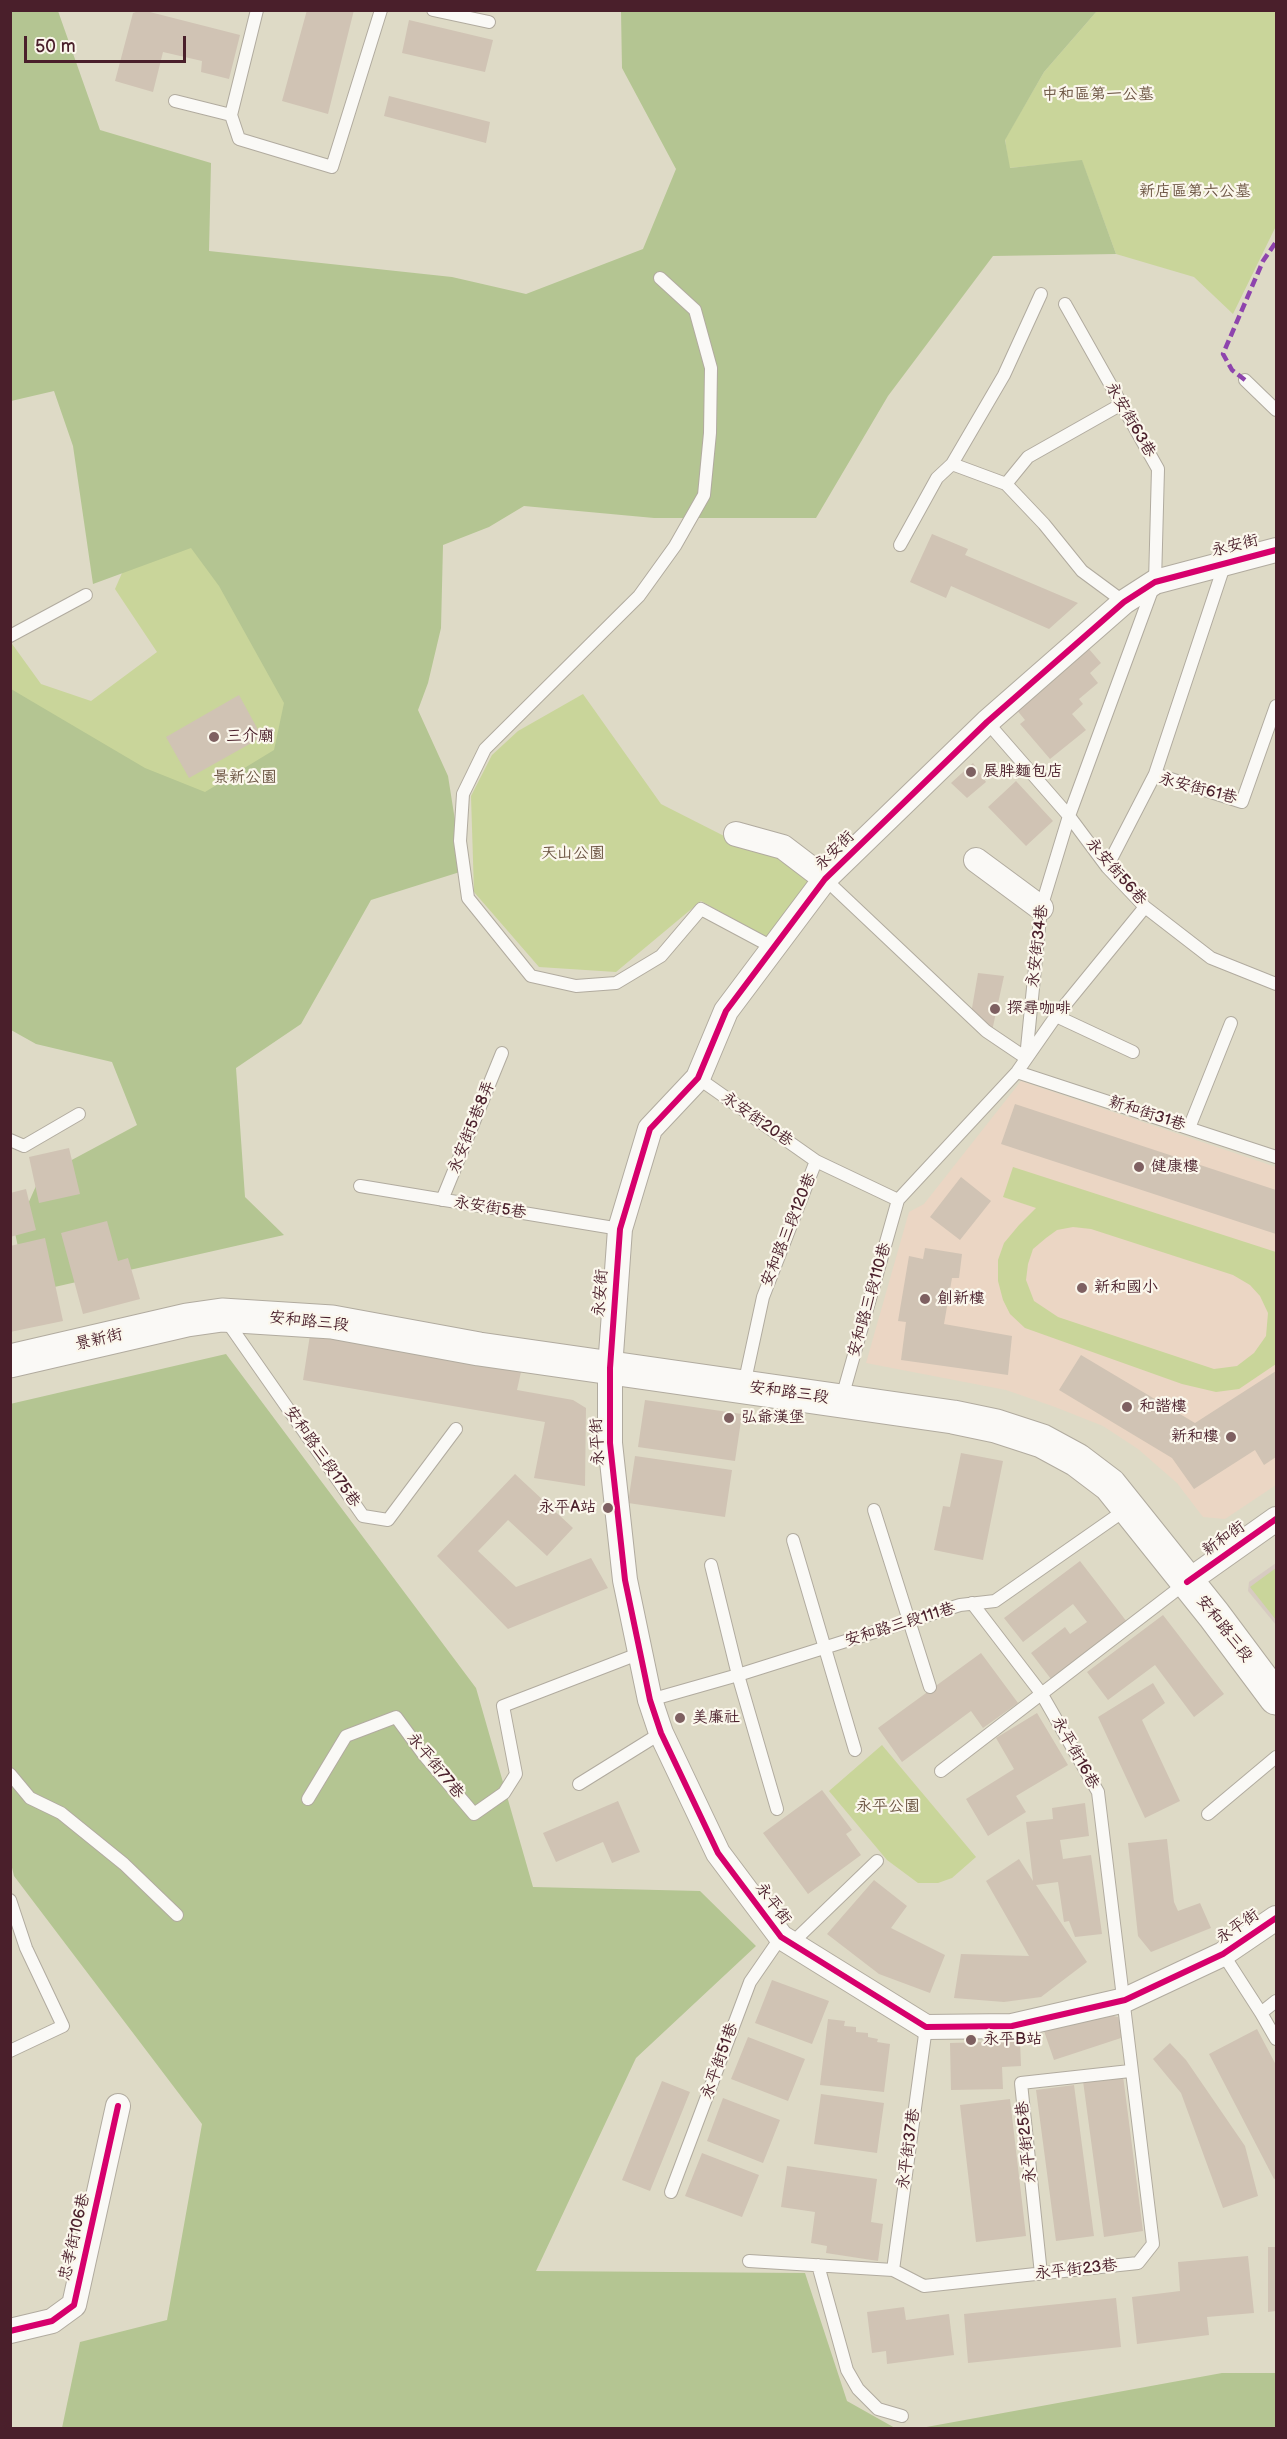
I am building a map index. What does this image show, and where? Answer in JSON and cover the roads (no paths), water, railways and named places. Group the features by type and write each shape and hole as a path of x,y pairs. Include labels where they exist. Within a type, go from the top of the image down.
{"main road":[{"name":"安和路三段","path":"186,1320 222,1315 332,1322 479,1349 953,1417 996,1426 1041,1441 1086,1466 1110,1485 1276,1698"},
{"name":"景新街","path":"10,1361 186,1320"}],"street":[{"name":"永安街","path":"610,1368 620,1229 650,1129 698,1078 726,1011 825,879 987,722 1124,602 1155,582 1276,550"},
{"path":"736,834 783,847 825,879"},
{"path":"976,860 1041,908"},
{"name":"永平街","path":"610,1368 610,1443 625,1580 638,1654 650,1700 661,1733 718,1853 787,1939 926,2027 1012,2026 1125,2000 1223,1954 1276,1918"},
{"name":"新和街","path":"1187,1582 1276,1519"},
{"name":"忠孝街106巷","path":"10,2331 52,2321 74,2305 118,2106"}],"lane":[{"path":"257,10 231,115 239,140 332,166 381,10"},
{"path":"433,10 489,22"},
{"path":"176,101 231,115"},
{"path":"660,278 695,310 711,368 710,433 704,495 675,546 639,596 485,749 463,794 460,841 468,898 531,975 576,986 616,983 661,956 701,909 774,948"},
{"path":"900,545 937,478 952,464 1004,375 1041,294"},
{"name":"永安街63巷","path":"1065,304 1158,469 1155,582"},
{"path":"1245,380 1276,410"},
{"path":"1006,484 1028,457 1120,405"},
{"path":"952,464 1006,484 1044,524 1082,571 1124,602"},
{"path":"1155,774 1225,562"},
{"name":"永安街34巷","path":"1026,1058 1041,908 1069,816 1155,582"},
{"path":"10,636 86,595"},
{"name":"永安街61巷","path":"1107,867 1155,774 1242,802 1276,706"},
{"name":"永安街56巷","path":"987,722 1069,816 1107,867 1145,907 1211,958 1276,984"},
{"path":"825,879 986,1031 1026,1058"},
{"path":"898,1200 1017,1072 1056,1016 1145,907"},
{"path":"1056,1016 1133,1052"},
{"path":"1189,1128 1231,1023"},
{"name":"永安街5巷8弄","path":"442,1200 502,1053"},
{"name":"新和街31巷","path":"1017,1072 1276,1157"},
{"name":"永安街20巷","path":"698,1078 816,1161"},
{"path":"10,1140 24,1146 79,1114"},
{"name":"安和路三段120巷","path":"744,1387 763,1297 816,1161 898,1200"},
{"name":"永安街5巷","path":"360,1186 620,1229"},
{"name":"安和路三段110巷","path":"841,1401 898,1200"},
{"name":"安和路三段175巷","path":"222,1315 363,1516 388,1520 456,1429"},
{"name":"安和路三段111巷","path":"650,1700 910,1621 972,1604 995,1601 1129,1507"},
{"path":"874,1510 930,1687"},
{"path":"793,1540 855,1750"},
{"path":"711,1565 738,1675 777,1809"},
{"path":"941,1771 1187,1582"},
{"name":"永平街16巷","path":"972,1604 1041,1693 1098,1792 1125,2000"},
{"name":"永平街77巷","path":"308,1799 346,1736 396,1717 424,1755 474,1814 504,1793 516,1774 503,1706 638,1654"},
{"path":"579,1784 661,1733"},
{"path":"1208,1814 1276,1756"},
{"path":"10,1774 30,1798 61,1813 124,1864 177,1915"},
{"name":"永平街51巷","path":"671,2193 750,1982 787,1939 877,1861"},
{"path":"10,1900 26,1948 63,2026 10,2051"},
{"path":"1223,1954 1276,2039"},
{"name":"永平街23巷","path":"749,2261 893,2270 924,2286 1138,2263 1153,2244 1130,2071 1125,2000"},
{"path":"1261,2013 1276,2001"},
{"name":"永平街37巷","path":"893,2270 926,2027"},
{"name":"永平街25巷","path":"1041,2274 1021,2083 1130,2071"},
{"path":"818,2265 847,2370 858,2389 878,2409 902,2416"}],"place":[{"name":"三介廟","path":"214,737"},
{"name":"展胖麵包店","path":"971,772"},
{"name":"探尋咖啡","path":"995,1009"},
{"name":"健康樓","path":"1139,1167"},
{"name":"新和國小","path":"1082,1288"},
{"name":"創新樓","path":"925,1299"},
{"name":"和諧樓","path":"1127,1407"},
{"name":"弘爺漢堡","path":"729,1418"},
{"name":"新和樓","path":"1231,1437"},
{"name":"永平A站","path":"608,1508"},
{"name":"美廉社","path":"680,1718"},
{"name":"永平B站","path":"971,2040"}],"park label":[{"name":"中和區第一公墓","path":"1098,95"},
{"name":"新店區第六公墓","path":"1195,192"},
{"name":"景新公園","path":"245,778"},
{"name":"天山公園","path":"573,854"},
{"name":"永平公園","path":"888,1807"}]}
